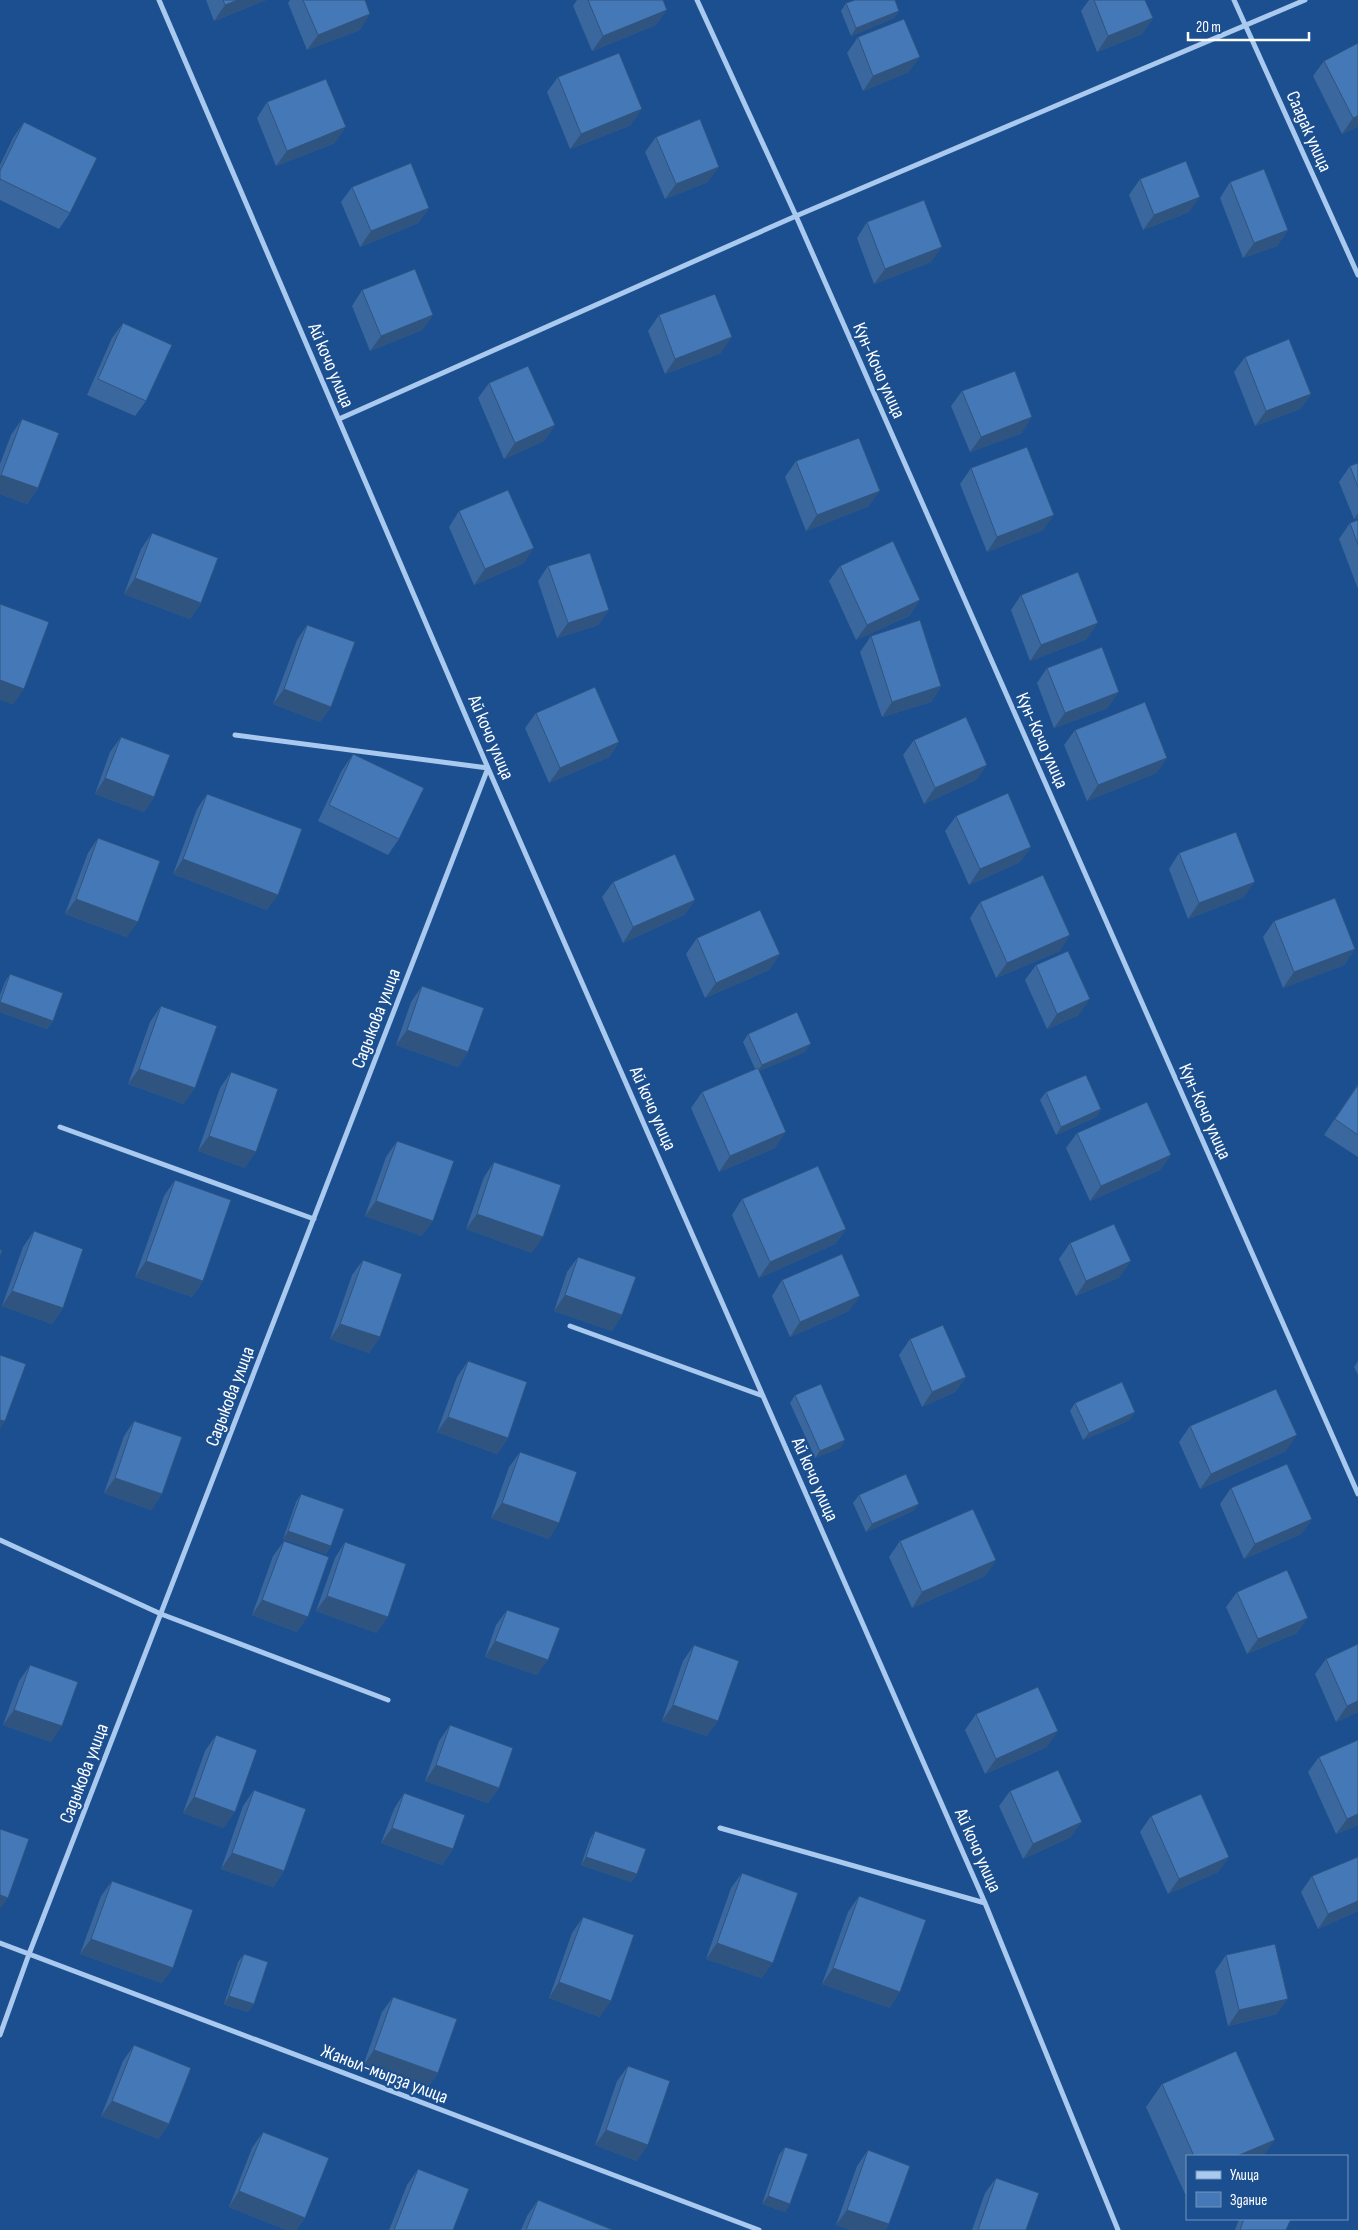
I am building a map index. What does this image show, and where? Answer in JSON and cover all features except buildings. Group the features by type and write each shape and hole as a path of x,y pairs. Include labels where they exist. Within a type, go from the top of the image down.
{"street":[{"name":"Ай кочо улица","path":"159,0 488,768 986,1903 1118,2230"},
{"name":"Кун-Кочо улица","path":"698,0 796,216 1358,1494"},
{"name":"Саадак улица","path":"1234,0 1358,275"},
{"path":"339,419 796,216 1305,0"},
{"path":"235,736 488,768"},
{"name":"Садыкова улица","path":"0,2035 29,1954 488,768"},
{"path":"60,1128 314,1219"},
{"path":"570,1326 763,1396"},
{"path":"0,1540 161,1614 388,1700"},
{"path":"720,1828 986,1903"},
{"name":"Жаныл-мырза улица","path":"0,1944 759,2230"}]}
